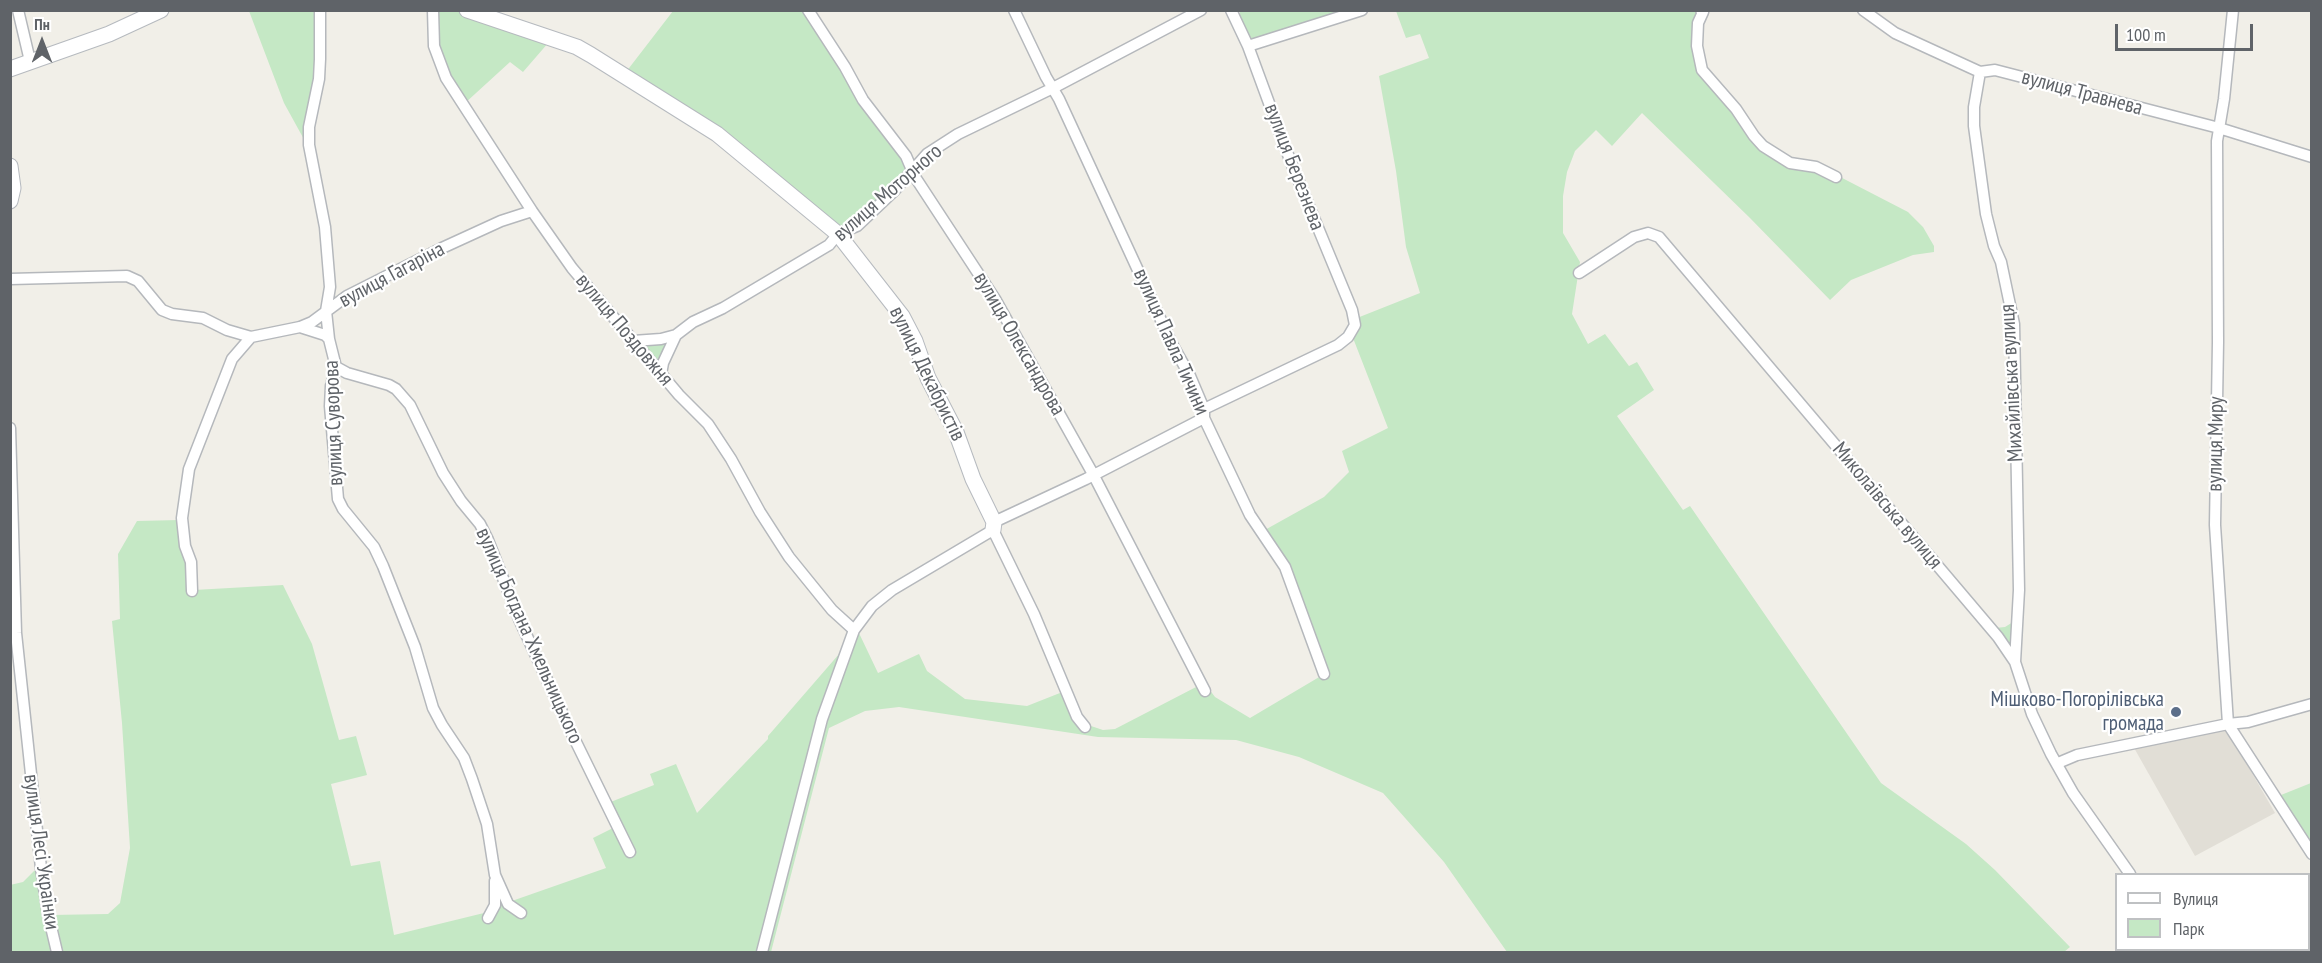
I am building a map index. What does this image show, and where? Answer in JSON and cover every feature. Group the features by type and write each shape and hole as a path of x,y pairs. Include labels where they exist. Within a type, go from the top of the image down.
{"street":[{"path":"18,10 30,61"},
{"path":"10,69 110,34 161,10"},
{"name":"вулиця Суворова","path":"320,10 320,69 309,127 309,145 324,227 330,286 326,311 329,339 336,367 331,386 330,406 338,499 343,509 374,548 383,566 415,647 433,708 464,758 488,824 495,875 495,905 488,918"},
{"name":"вулиця Поздовжня","path":"433,10 434,46 446,78 532,211 572,268 661,374 708,424 720,440 760,512 789,557 832,610 854,630"},
{"name":"вулиця Декабристів","path":"467,10 577,47 591,55 717,134 838,234 902,316 915,341 928,378 956,432 973,479 1034,614 1077,717 1084,727"},
{"name":"вулиця Олександрова","path":"808,10 845,67 863,100 906,156 912,170 995,299 1093,474 1205,691"},
{"name":"вулиця Павла Тичини","path":"1014,10 1053,88 1250,515 1285,567 1324,674"},
{"name":"вулиця Моторного","path":"633,341 662,339 676,334 693,322 723,308 828,245 838,234 857,226 927,154 958,134 1053,88 1201,10"},
{"name":"вулиця Березнева","path":"1204,413 1338,345 1348,337 1355,325 1352,310 1290,160 1248,46 1231,10"},
{"path":"1248,46 1362,10"},
{"name":"вулиця Травнева","path":"1863,10 1895,33 1980,72 1995,70 2219,128 2312,157"},
{"name":"вулиця Миру","path":"2233,10 2224,99 2217,141 2218,342 2215,525 2228,724 2312,854"},
{"path":"1703,11 1698,23 1697,45 1702,70 1736,109 1754,136 1763,146 1790,163 1816,167 1836,177"},
{"name":"Михайлівська вулиця","path":"1980,72 1974,107 1974,126 1986,214 1994,246 2001,262 2014,324 2019,590 2015,662"},
{"path":"10,166 13,188 10,201"},
{"name":"вулиця Гагаріна","path":"10,279 127,276 138,281 162,310 172,314 203,318 227,330 251,337 300,327 312,322 347,296 442,248 501,221 532,211"},
{"name":"Миколаївська вулиця","path":"1579,273 1634,237 1648,233 1659,237 1985,621 2015,662 2032,714 2073,793 2129,873"},
{"path":"300,327 325,335 329,339"},
{"path":"661,374 663,363 676,334"},
{"path":"192,591 191,562 184,539 182,518 189,469 232,359 251,337"},
{"name":"вулиця Богдана Хмельницького","path":"336,367 358,377 396,389 410,405 443,473 461,501 480,524 488,540 515,610 630,852"},
{"path":"762,952 822,719 854,630 872,606 892,590 994,526 1204,413"},
{"name":"вулиця Лесі Українки","path":"10,428 16,633 42,868 48,914 57,952"},
{"path":"2058,763 2077,755 2228,724 2248,722 2312,704"},
{"name":"вулиця Суворова","path":"495,875 508,904 520,912"}],"shaded area":[{"path":"2221,729 2229,733 2275,813 2195,856 2133,746"}],"green space":[{"path":"1241,10 1340,10 1341,14 1249,41 1238,17"},
{"path":"249,11 318,11 318,59 306,143 284,103"},
{"path":"436,11 458,11 549,42 523,72 510,62 464,104 436,46"},
{"path":"673,11 805,11 904,158 907,170 863,217 847,226 839,226 626,72"},
{"path":"1396,11 1695,11 1701,19 1701,60 1755,135 1778,155 1817,165 1908,212 1923,227 1934,246 1934,252 1913,255 1851,280 1830,300 1642,113 1612,146 1596,130 1575,151 1567,172 1563,196 1563,233 1580,262 1572,314 1588,344 1605,334 1629,366 1637,362 1654,390 1617,416 1683,510 1690,506 1881,783 1966,844 1995,870 2070,947 2064,952 1507,952 1444,862 1383,793 1299,757 1236,740 1098,737 899,707 865,711 829,728 771,952 764,952 825,721 858,631 878,673 919,654 927,671 965,699 1027,706 1065,691 1080,717 1088,725 1103,730 1115,729 1198,686 1209,689 1215,697 1250,718 1326,673 1263,531 1324,497 1349,472 1342,451 1388,428 1353,338 1357,318 1420,293 1406,247 1396,171 1379,76 1429,58 1420,34 1406,38"},
{"path":"671,338 660,367 638,343"},
{"path":"179,520 194,590 283,585 312,644 339,740 356,736 367,775 331,784 351,866 380,861 394,935 488,912 492,905 493,874 509,902 606,868 593,838 619,825 608,803 654,785 650,774 676,764 697,813 768,739 768,736 846,646 760,952 11,952 10,885 23,882 34,871 45,868 51,915 108,914 120,903 130,848 122,723 112,621 120,619 118,554 137,521"},
{"path":"2013,622 2013,650 1995,628 2005,627"},
{"path":"2311,783 2311,844 2281,795"}],"place":[{"name":"Мішково-Погорілівська громада","path":"2176,712"}]}
